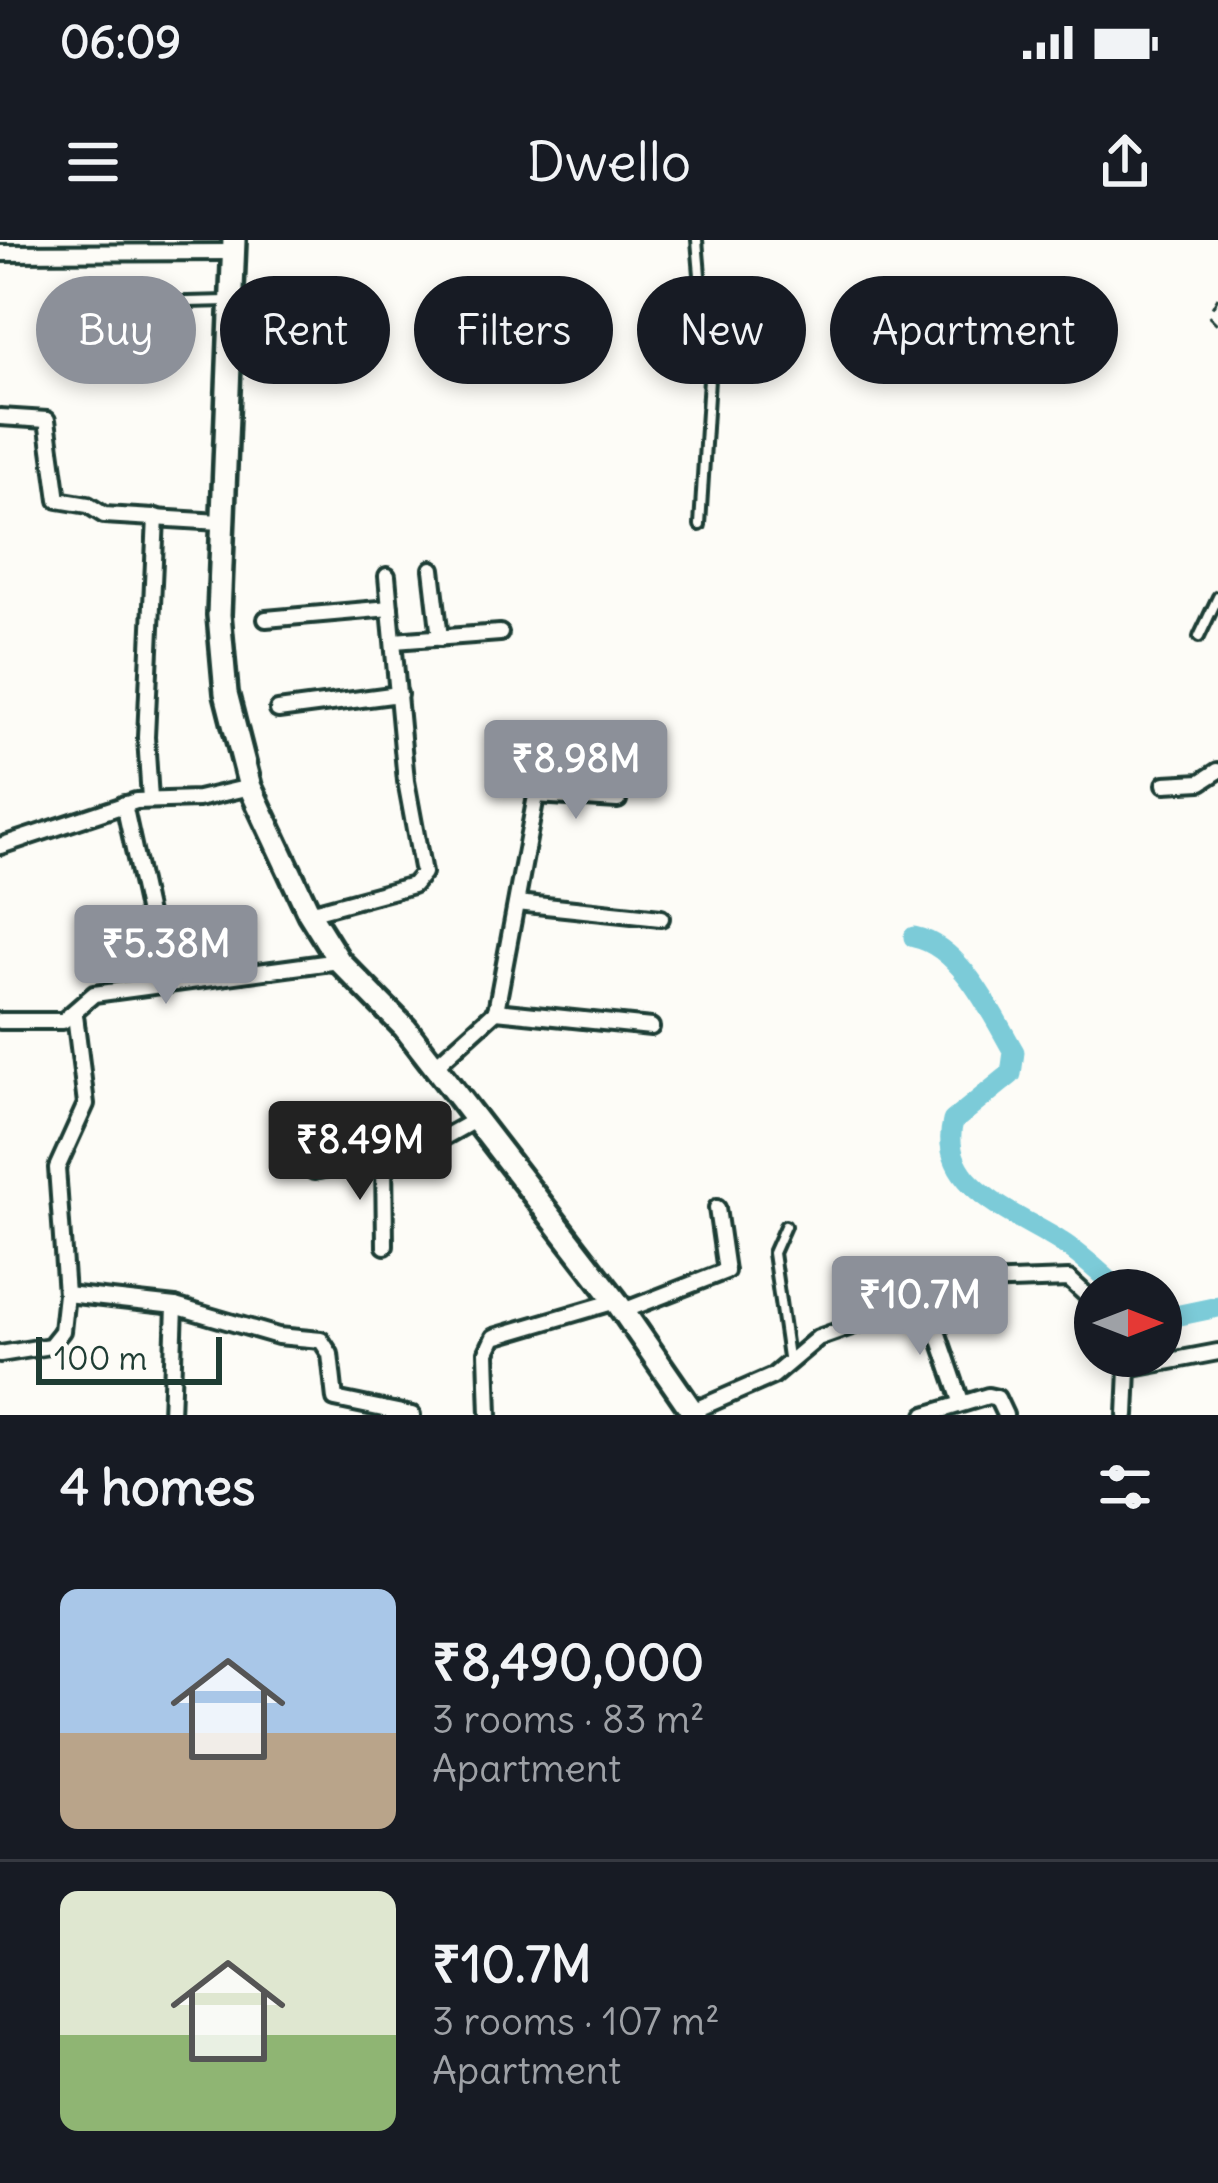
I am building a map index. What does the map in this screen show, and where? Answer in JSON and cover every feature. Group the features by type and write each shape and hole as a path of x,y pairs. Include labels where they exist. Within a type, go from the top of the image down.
{"street":[{"path":"0,253 234,246 232,276"},
{"path":"226,384 221,657 250,787 309,913 339,961 386,1006 620,1306 690,1414 748,1389 789,1364 818,1338 926,1299 978,1282 1049,1276 1074,1281"},
{"path":"0,417 47,420 58,500 88,505 104,515 220,522"},
{"path":"151,800 146,737 156,517"},
{"path":"431,569 440,638"},
{"path":"309,913 413,886 421,879 387,576"},
{"path":"266,619 390,608"},
{"path":"394,641 500,633"},
{"path":"278,710 399,694"},
{"path":"434,1067 496,1010 544,753"},
{"path":"1165,784 1202,782 1218,771"},
{"path":"0,846 124,804 198,800 250,787"},
{"path":"536,795 618,800"},
{"path":"124,804 163,983"},
{"path":"517,903 661,918"},
{"path":"0,1021 63,1021 75,1016 94,994 339,961"},
{"path":"496,1010 650,1027"},
{"path":"0,1354 58,1340 66,1294 57,1168 86,1104 75,1016"},
{"path":"314,1171 439,1143 475,1120"},
{"path":"384,1159 385,1246"},
{"path":"489,1415 487,1352 494,1337 620,1306 726,1271 717,1208"},
{"path":"66,1294 175,1306 278,1336 321,1340 329,1354 335,1399 412,1415"},
{"path":"926,1299 961,1401"},
{"path":"171,1415 175,1306"},
{"path":"1124,1380 1128,1369 1138,1365 1218,1352"},
{"path":"1123,1377 1126,1415"},
{"path":"925,1415 961,1401 997,1398 1005,1415"}],"lane":[{"path":"697,240 709,379 700,525"},
{"path":"1199,637 1218,597"},
{"path":"785,1226 773,1253 789,1364"}],"path":[{"path":"1218,297 1208,315 1218,325"}],"waterway":[{"path":"914,937 931,943 960,967 1014,1052 1011,1074 953,1121 951,1144 957,1164 984,1196 1069,1247 1095,1269"},
{"path":"1182,1315 1218,1307"}]}
